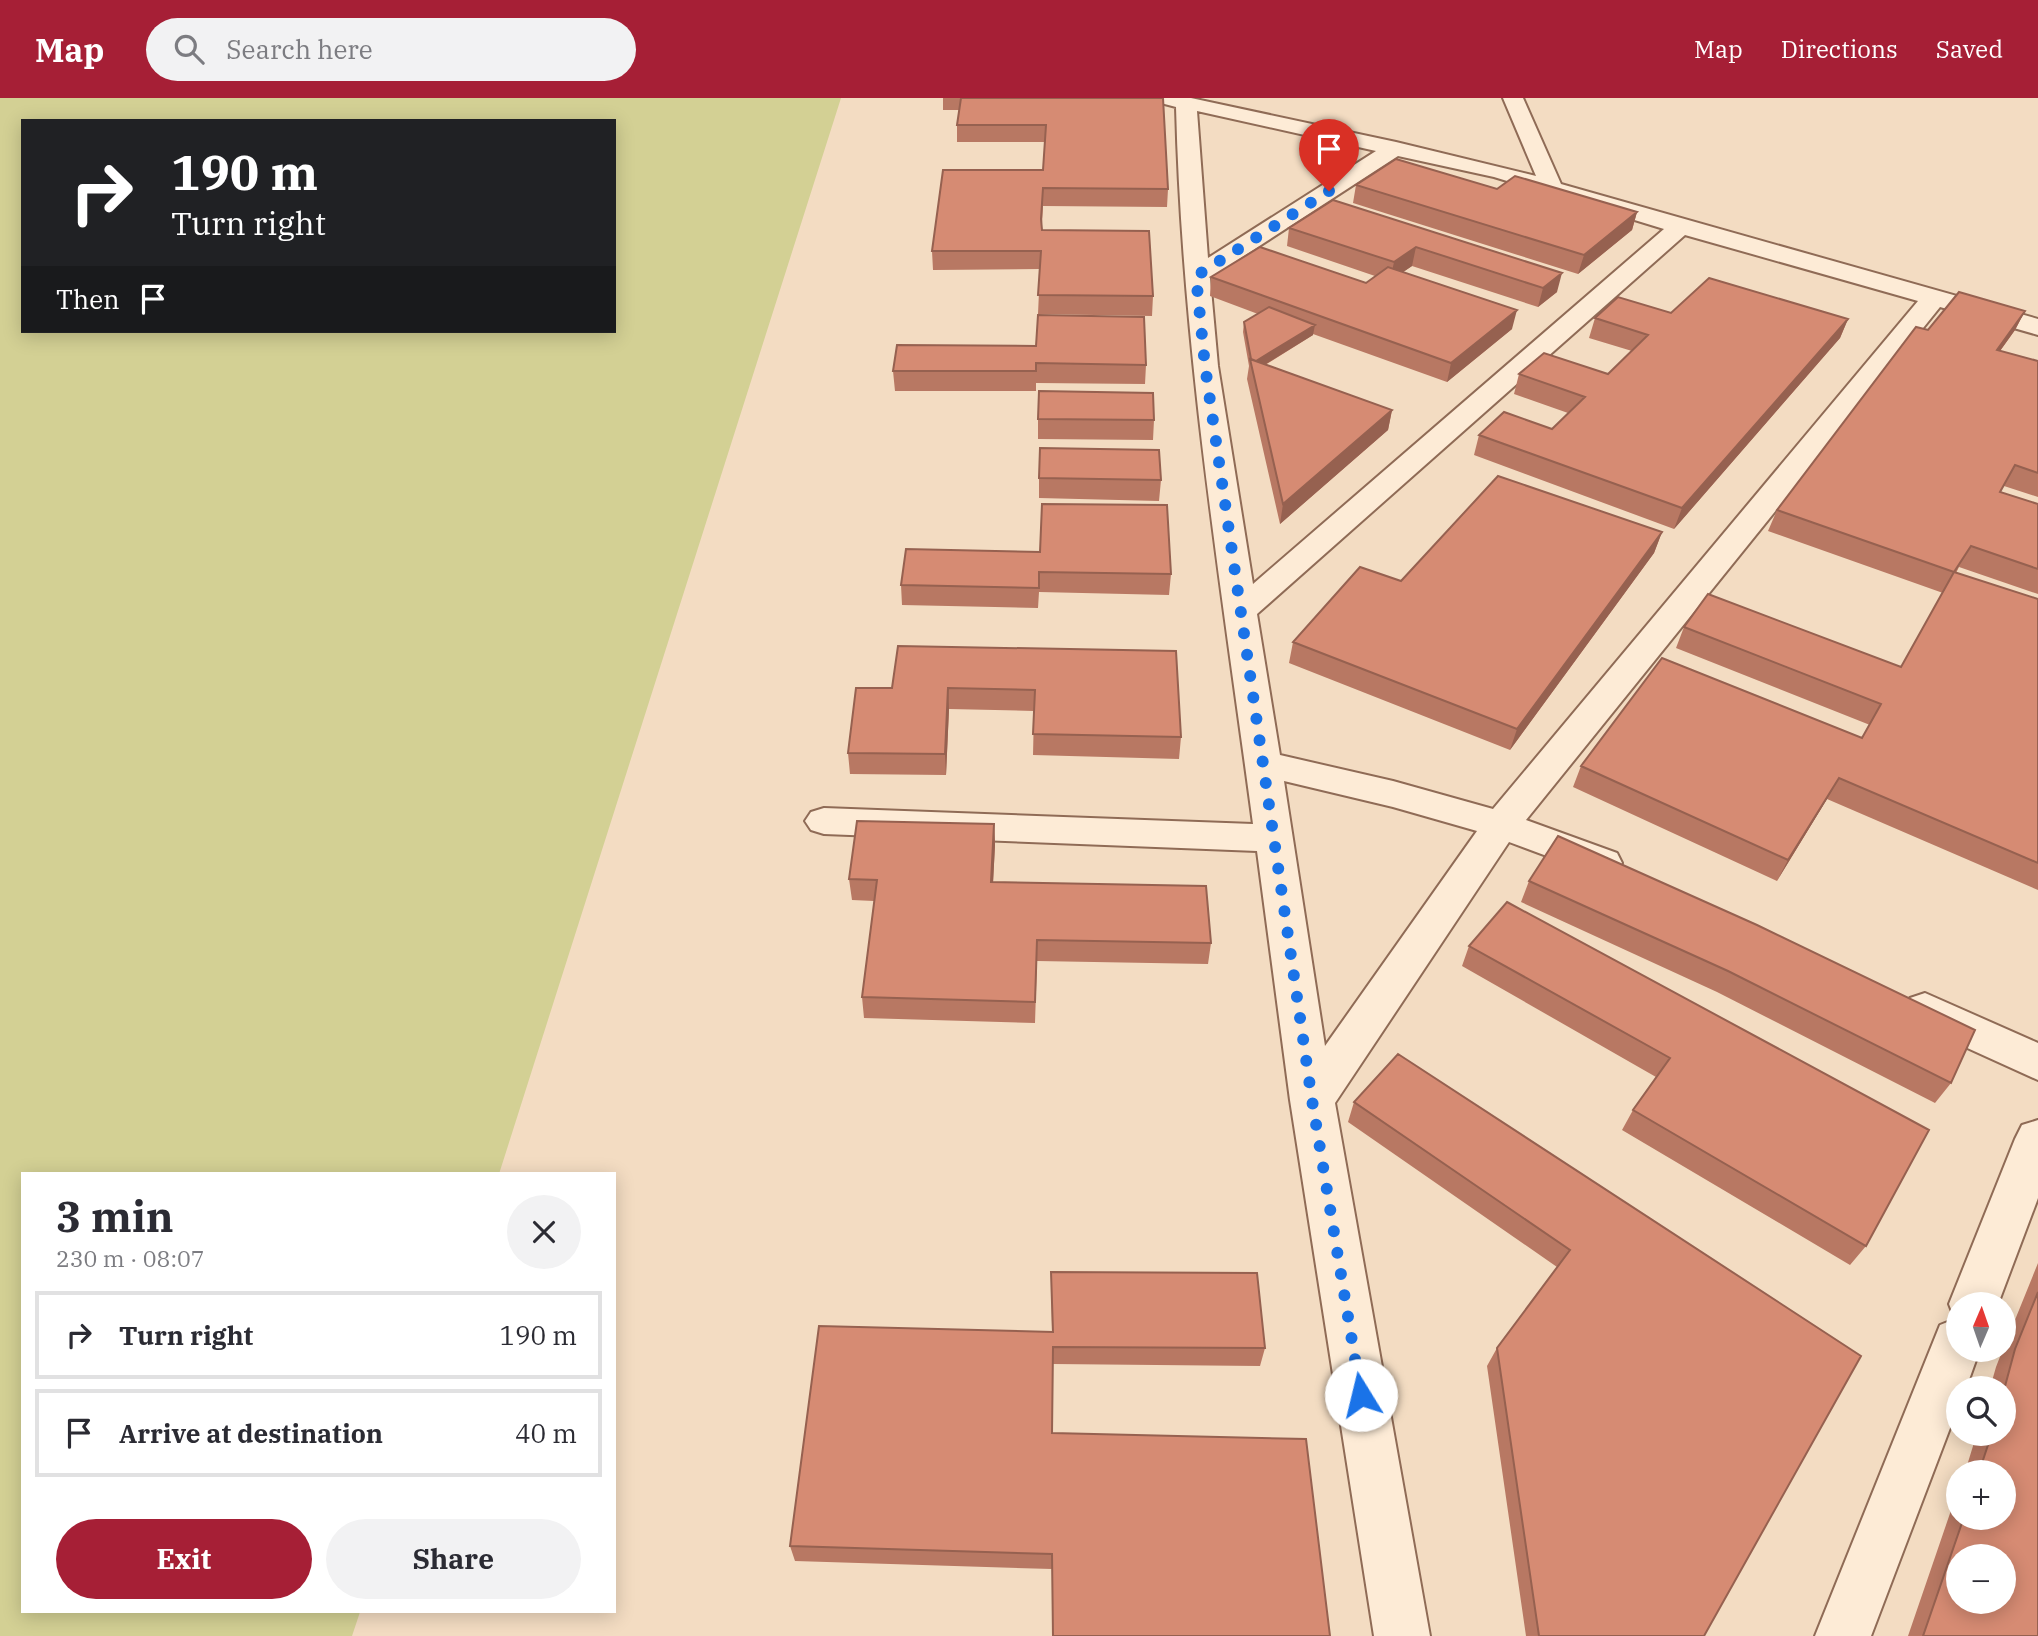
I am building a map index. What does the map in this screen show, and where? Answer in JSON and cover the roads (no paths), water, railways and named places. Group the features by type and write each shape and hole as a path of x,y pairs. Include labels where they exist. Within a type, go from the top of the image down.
{"street":[{"path":"1513,98 1551,186"},
{"path":"1402,1636 1312,1100 1273,838 1205,366 1175,100 1396,148 1551,186 1681,228 2038,327"},
{"path":"1196,276 1396,148"},
{"path":"1241,611 1681,228"},
{"path":"1312,1100 1502,824 1934,298"},
{"path":"1263,764 1375,787 1502,824 1555,843 1633,877"},
{"path":"824,821 1273,838"},
{"path":"1899,998 2038,1062"},
{"path":"1978,1292 2038,1139"},
{"path":"1843,1636 1950,1362"}]}
